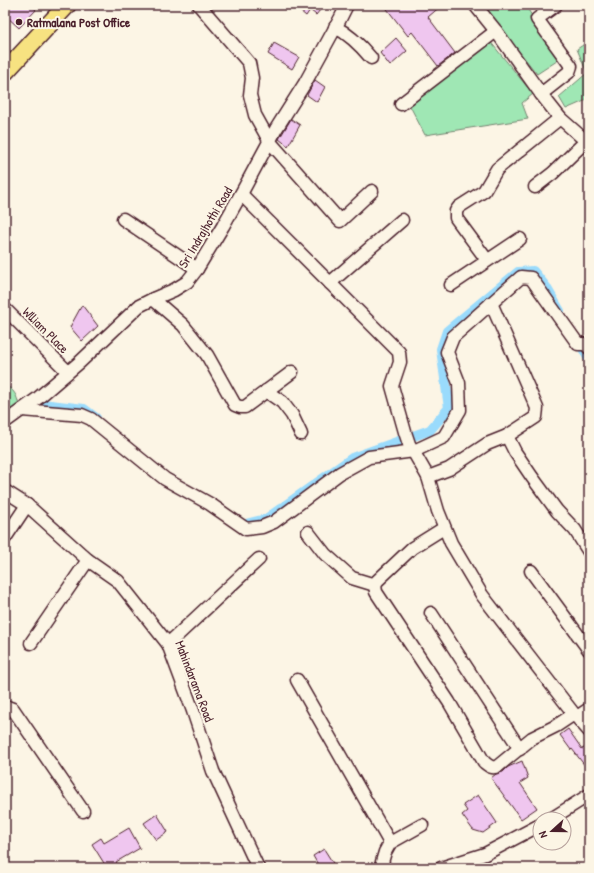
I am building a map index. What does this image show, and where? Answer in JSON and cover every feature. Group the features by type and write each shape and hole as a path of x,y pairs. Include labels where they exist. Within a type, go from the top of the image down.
{"highway":[{"path":"5,55 52,5"},
{"path":"5,72 67,5"}],"street":[{"path":"199,5 248,63 252,78 250,95 255,114 270,142 340,221 372,191"},
{"name":"Sri Indrajhothi Road","path":"5,422 38,398 80,362 139,306 174,290 187,282 197,269 241,194 276,130 305,83 347,5"},
{"path":"475,5 560,118 588,142 553,173 534,187"},
{"path":"542,94 568,72 571,66 537,19 556,5"},
{"path":"335,27 350,37 371,58"},
{"path":"401,104 496,31"},
{"path":"487,260 456,218 456,211 459,207 484,191 497,169 560,118"},
{"path":"241,194 399,352 400,362 392,386 405,432 428,477 438,511 451,543 482,595 589,731"},
{"path":"123,219 197,269"},
{"path":"330,283 402,220"},
{"path":"451,284 520,239"},
{"path":"22,410 82,415 91,419 165,479 210,504 246,529 262,527 274,522 340,473 369,458 412,448 444,436 460,410 459,383 447,352 453,337 521,277 531,278 584,346"},
{"path":"153,299 183,325 207,355 235,405 246,407 292,372"},
{"path":"428,477 449,469 487,444 507,436 536,417 536,408 491,303"},
{"name":"Wlliam Place","path":"5,309 68,372"},
{"path":"266,391 282,402 292,415 301,434"},
{"path":"507,436 532,477 557,511 575,530 589,552"},
{"name":"Mahindarama Road","path":"5,491 27,505 88,560 118,581 168,644 213,771 258,868"},
{"path":"5,538 27,505"},
{"path":"444,528 412,548 377,581 375,585 376,592 449,702 484,762 495,768 532,738 589,709"},
{"path":"308,532 325,554 352,578 375,585"},
{"path":"168,644 259,559"},
{"path":"32,643 88,560"},
{"path":"531,571 589,650"},
{"path":"431,613 520,749"},
{"path":"296,680 390,843"},
{"path":"5,706 13,709 83,811"},
{"path":"564,811 589,795"},
{"path":"385,868 382,862 390,843 422,825"},
{"path":"441,868 485,854 532,829"}],"green space":[{"path":"488,5 525,5 560,59 537,74 484,7"},
{"path":"489,40 533,94 522,103 528,119 425,135 410,106"},
{"path":"589,41 589,99 566,109 559,97 587,73 577,49"},
{"path":"5,385 15,393 19,406 5,417"}],"building":[{"name":"Ratmalana Post Office","path":"5,5 31,5 36,10 19,28 5,15"},
{"path":"293,5 324,5 316,15 310,10 306,16"},
{"path":"384,5 442,5 428,17 455,53 438,66 412,32 408,36"},
{"path":"396,38 407,51 390,66 380,53"},
{"path":"274,43 299,57 292,69 268,54"},
{"path":"315,80 325,87 317,102 307,95"},
{"path":"291,119 300,125 288,146 279,139"},
{"path":"82,305 98,326 82,341 70,327"},
{"path":"568,729 582,749 586,747 589,751 589,771 560,735"},
{"path":"522,761 528,778 520,783 537,808 521,819 491,778 496,774 503,772 508,767"},
{"path":"478,795 497,823 483,833 473,830 462,815 467,811 463,805"},
{"path":"157,814 168,832 156,840 144,823"},
{"path":"129,828 140,848 116,862 120,868 107,868 92,844 101,838 104,843"},
{"path":"324,849 336,868 320,868 313,856"}],"waterway":[{"path":"241,524 266,519 352,458 430,430 449,408 441,349 447,331 518,272 533,271 546,287 560,311"},
{"path":"579,342 589,359"},
{"path":"42,404 84,409 96,418"}],"place":[{"name":"Ratmalana Post Office","path":"19,22"}]}
